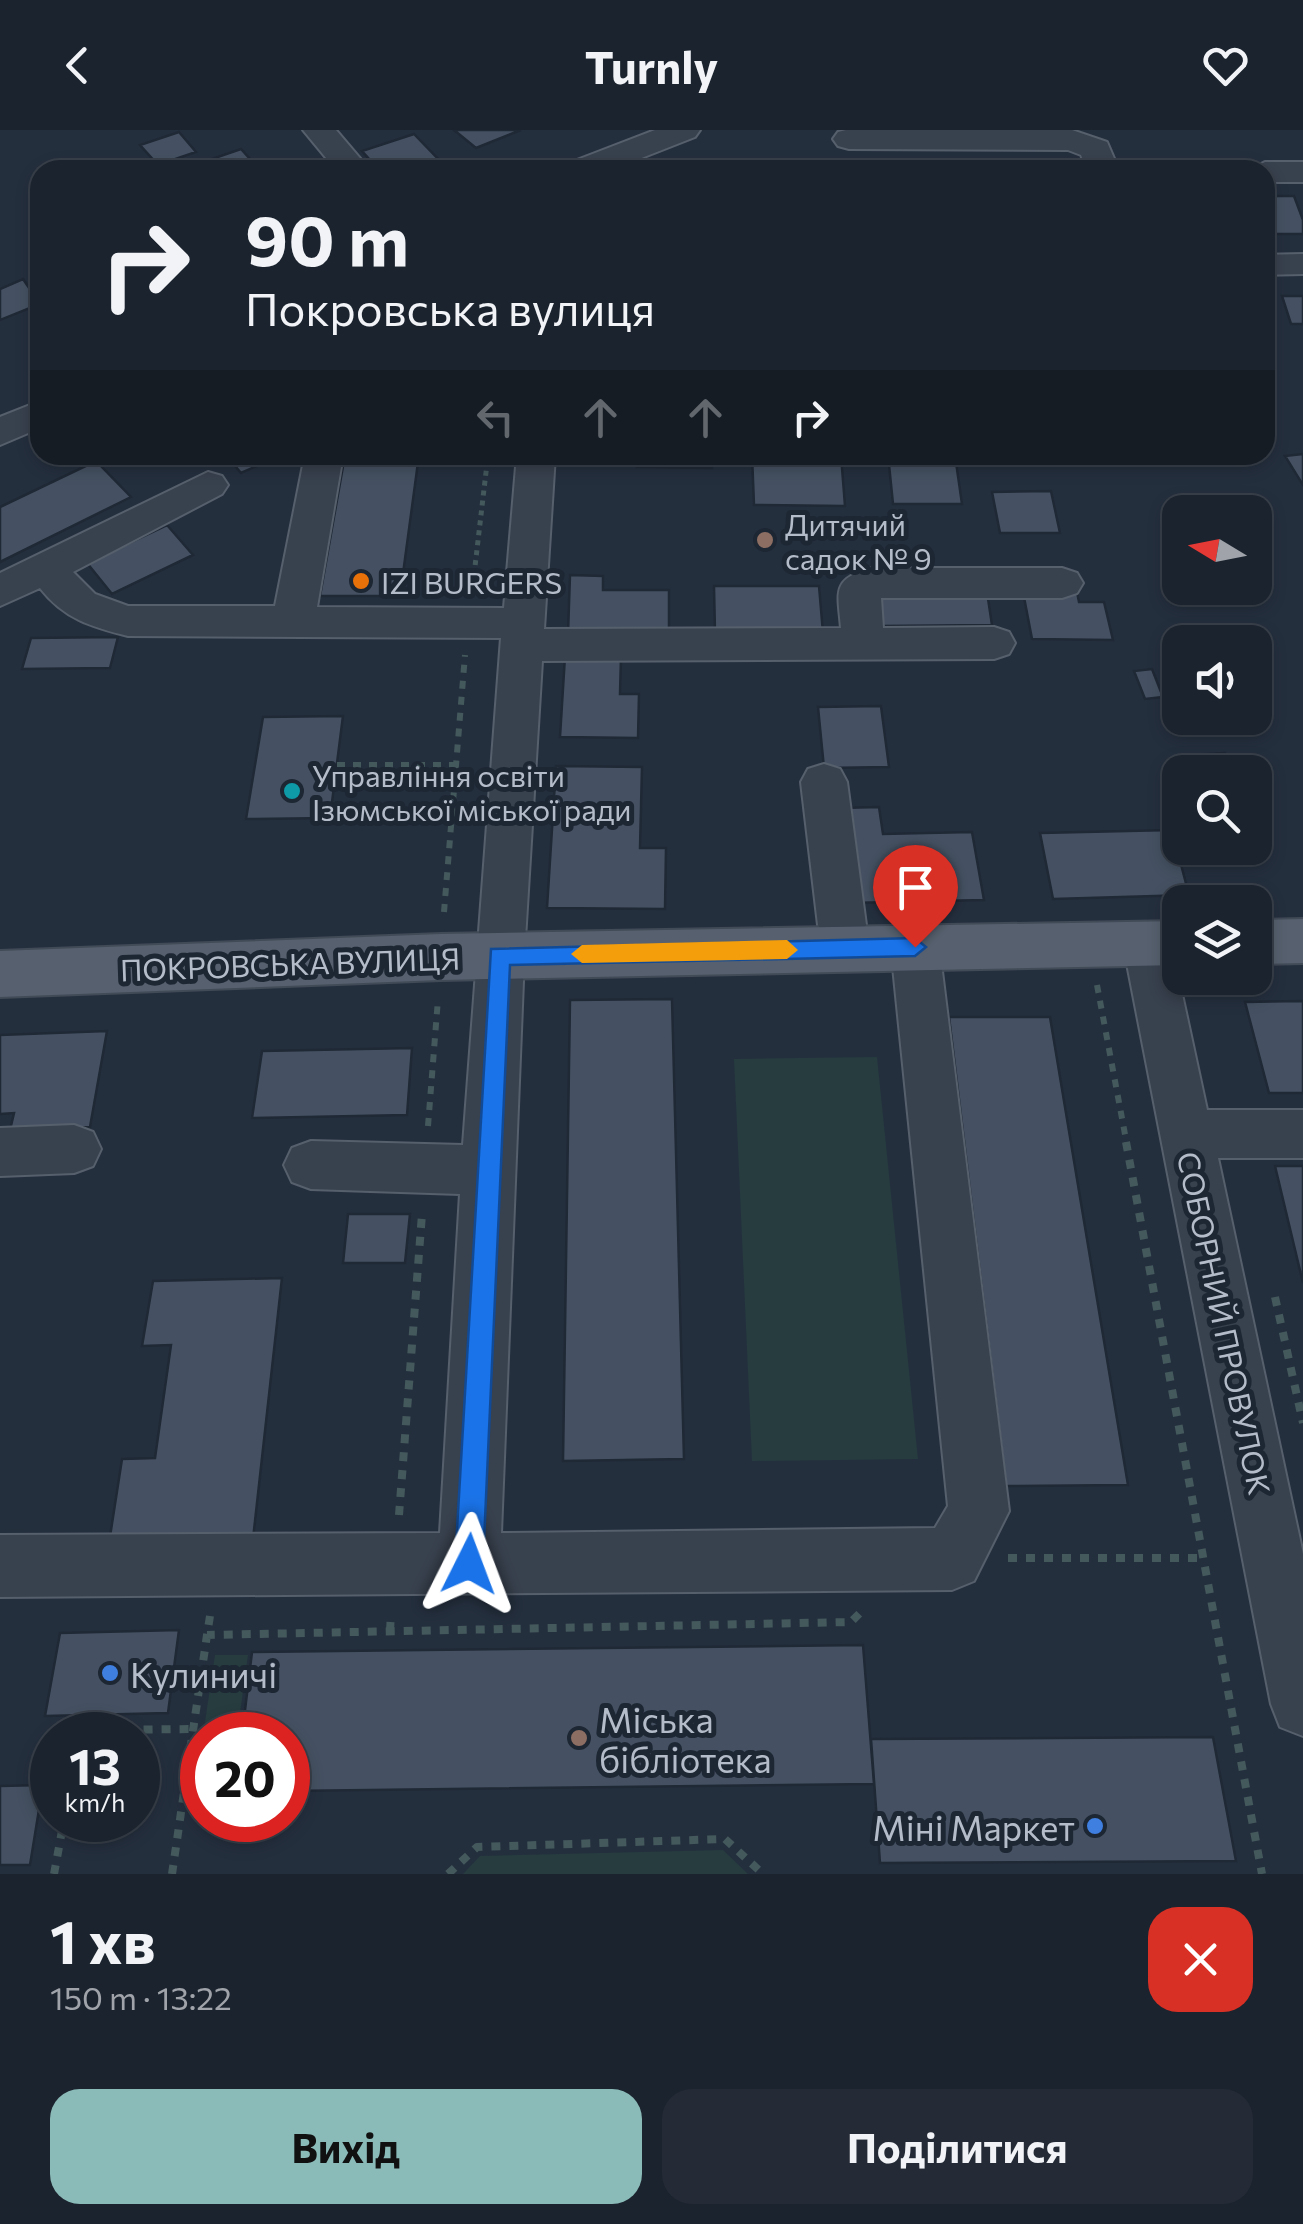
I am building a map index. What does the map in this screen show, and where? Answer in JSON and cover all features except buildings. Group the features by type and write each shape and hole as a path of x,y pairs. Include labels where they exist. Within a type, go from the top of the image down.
{"main road":[{"path":"1272,942 1303,941"},
{"name":"ПОКРОВСЬКА ВУЛИЦЯ","path":"0,974 441,957 1162,943"}],"street":[{"path":"319,130 345,160"},
{"path":"608,160 684,130"},
{"path":"850,146 1075,135 1095,148 1099,160"},
{"path":"1275,172 1303,172"},
{"path":"1275,265 1303,264"},
{"path":"0,432 30,418"},
{"path":"292,623 322,465"},
{"path":"469,1564 499,956 535,465"},
{"path":"0,591 208,485"},
{"path":"47,567 67,596 84,610 128,621 468,623 524,634 863,644 994,643"},
{"path":"863,644 857,597 859,588 870,583 1062,584"},
{"path":"824,782 842,925"},
{"path":"0,1566 952,1559 979,1511 915,947"},
{"name":"СОБОРНИЙ ПРОВУЛОК","path":"1170,995 1186,1134 1284,1522 1303,1704"},
{"path":"1186,1134 1303,1134"},
{"path":"0,1152 74,1150"},
{"path":"311,1166 487,1170"}],"path":[{"path":"428,1135 455,765 487,465"},
{"path":"336,765 455,765"},
{"path":"1090,945 1262,1874"},
{"path":"398,1532 423,1194"},
{"path":"952,1559 1204,1558"},
{"path":"206,1635 851,1622 868,1604 864,1560"},
{"path":"195,1712 217,1565"},
{"path":"390,1631 392,1612"},
{"path":"172,1874 180,1819"},
{"path":"448,1874 476,1846 725,1839 763,1874"},
{"path":"54,1874 60,1842"}],"green space":[{"path":"877,1057 918,1459 752,1461 734,1059"},
{"path":"215,1655 248,1655 240,1712 206,1712"},
{"path":"723,1850 748,1874 463,1874 480,1856"}],"slow traffic":[{"path":"582,954 787,950"}],"place":[{"name":"Дитячий садок № 9","path":"765,540"},
{"name":"IZI BURGERS","path":"361,581"},
{"name":"Управління освіти Ізюмської міської ради","path":"292,791"},
{"name":"Кулиничі","path":"110,1673"},
{"name":"Міська бiблiотека","path":"579,1738"},
{"name":"Міні Маркет","path":"1095,1826"}],"route":[{"path":"469,1564 499,956 915,947"}]}
